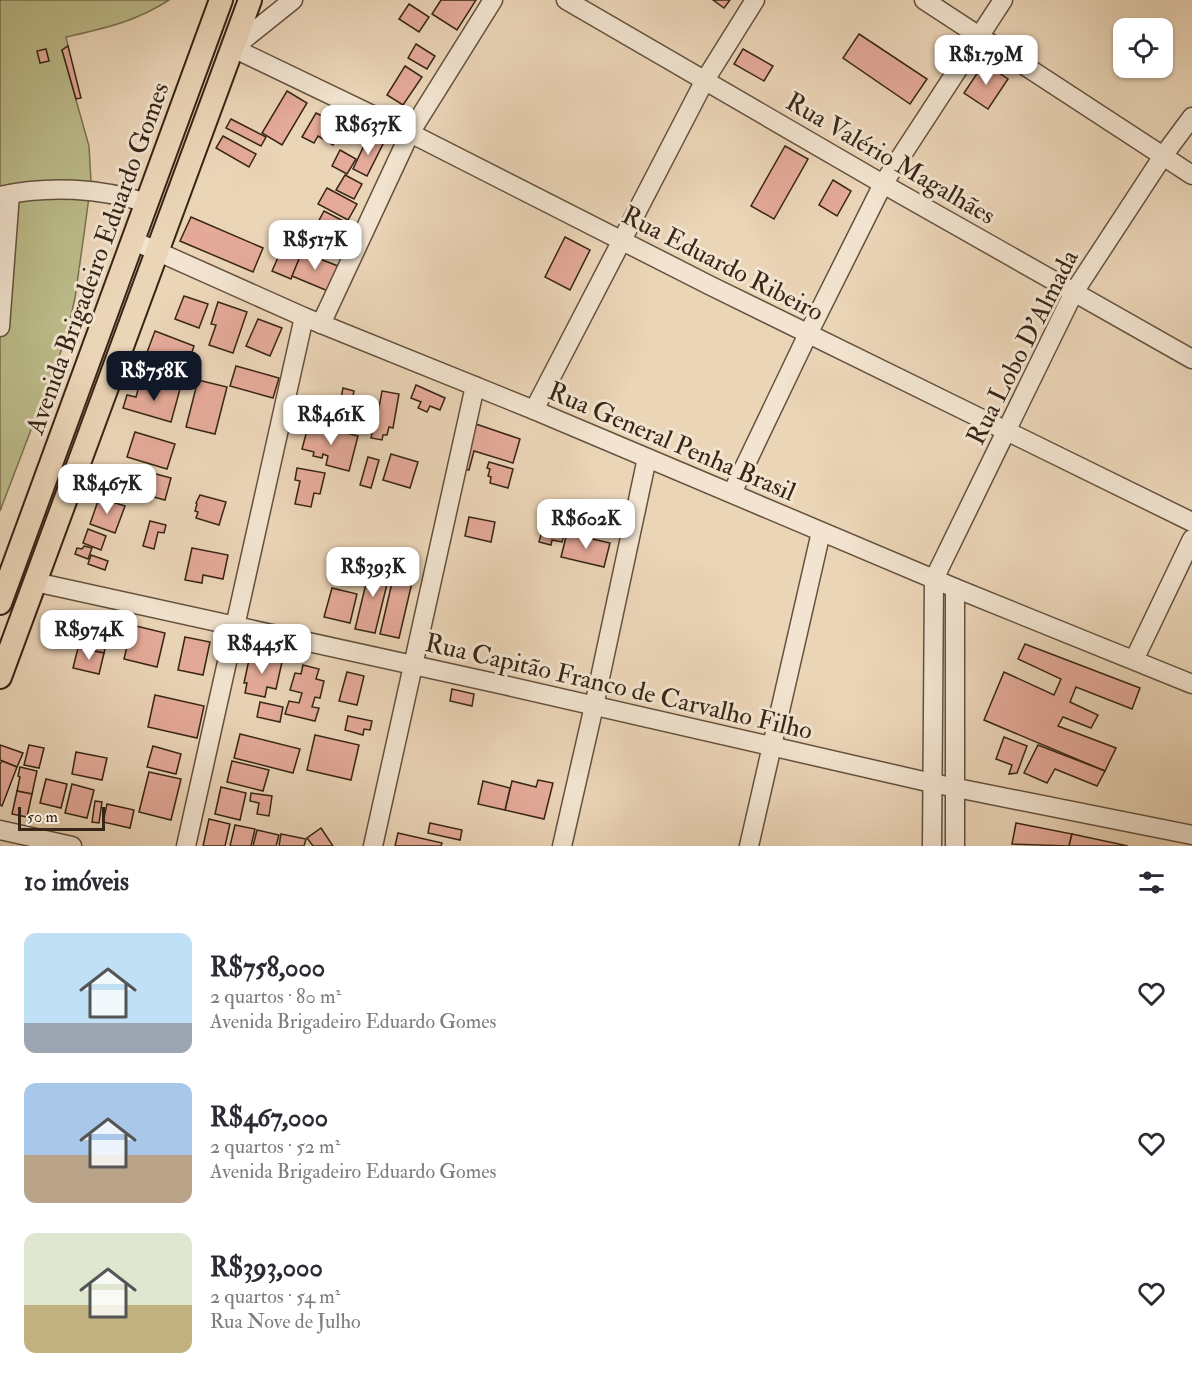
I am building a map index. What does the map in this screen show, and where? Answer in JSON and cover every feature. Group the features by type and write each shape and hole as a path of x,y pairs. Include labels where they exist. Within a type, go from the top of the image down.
{"main road":[{"name":"Avenida Brigadeiro Eduardo Gomes","path":"1,595 134,241 221,0"},
{"name":"Avenida Brigadeiro Eduardo Gomes","path":"0,677 250,0"}],"street":[{"path":"232,48 293,0"},
{"path":"321,324 410,133 493,0"},
{"name":"Rua Valério Magalhães","path":"566,0 883,184 1192,359"},
{"path":"534,410 705,80 755,0"},
{"path":"924,0 1192,175"},
{"path":"732,493 883,184 1003,0"},
{"name":"Rua Eduardo Ribeiro","path":"232,48 410,133 808,334 1192,522"},
{"name":"Rua Lobo D'Almada","path":"934,579 1074,292 1162,156 1192,117"},
{"path":"0,327 5,195 28,190 89,190 147,203"},
{"name":"Rua General Penha Brasil","path":"134,241 304,317 534,410 955,588 1192,684"},
{"path":"186,846 304,317"},
{"path":"373,846 475,386"},
{"path":"562,846 647,458"},
{"path":"749,846 821,532"},
{"path":"1134,660 1192,539"},
{"path":"932,846 934,579"},
{"name":"Rua Capitão Franco de Carvalho Filho","path":"35,582 932,783 1192,835"},
{"path":"955,588 955,846"},
{"path":"0,830 72,846"}],"green space":[{"path":"0,0 169,0 132,19 66,37 68,46 62,50 89,146 91,182 84,234 75,298 66,338 0,511"}],"building":[{"path":"441,0 476,0 457,30 432,14"},
{"path":"713,0 730,0 724,8"},
{"path":"409,4 429,17 419,32 399,19"},
{"path":"859,34 927,79 910,104 843,58"},
{"path":"416,44 435,56 427,69 408,58"},
{"path":"68,46 81,98 76,99 62,50"},
{"path":"46,49 49,61 40,63 37,51"},
{"path":"743,49 773,66 764,81 734,64"},
{"path":"984,63 1008,79 988,109 964,93"},
{"path":"405,66 422,77 403,105 387,95"},
{"path":"287,91 307,103 282,145 262,133"},
{"path":"316,113 328,119 326,122 341,130 333,145 318,136 314,143 302,137"},
{"path":"231,119 266,137 261,146 226,128"},
{"path":"223,136 256,154 249,167 216,148"},
{"path":"368,137 383,144 367,176 353,169"},
{"path":"785,146 808,159 774,219 751,206"},
{"path":"340,150 356,159 347,174 332,166"},
{"path":"345,175 362,184 354,199 336,190"},
{"path":"833,180 851,191 837,216 819,205"},
{"path":"327,188 357,204 348,220 318,204"},
{"path":"324,211 353,226 343,243 315,228"},
{"path":"191,217 263,248 253,272 180,241"},
{"path":"565,237 590,250 570,290 545,277"},
{"path":"284,244 302,252 291,279 272,271"},
{"path":"302,252 338,266 328,291 292,276"},
{"path":"184,296 208,304 199,328 175,319"},
{"path":"218,302 247,312 233,353 209,345 216,325 211,324"},
{"path":"258,319 282,328 270,356 246,346"},
{"path":"155,331 194,346 186,370 146,355"},
{"path":"236,366 279,378 273,398 230,386"},
{"path":"198,380 227,387 215,434 186,427"},
{"path":"157,383 180,389 171,422 123,408 127,395 136,397 139,386 154,390"},
{"path":"416,385 445,398 440,410 430,406 427,412 418,408 421,402 411,398"},
{"path":"343,388 354,391 346,430 335,428"},
{"path":"382,391 399,394 393,428 389,427 387,435 383,435 382,440 371,438"},
{"path":"309,423 358,436 349,471 326,465 328,456 323,454 322,458 313,456 314,452 302,449"},
{"path":"473,423 520,439 513,463 474,451 469,470 462,468"},
{"path":"135,432 175,444 167,469 127,457"},
{"path":"391,454 418,462 410,488 383,480"},
{"path":"368,457 379,460 371,488 360,485"},
{"path":"489,462 513,469 508,488 490,483 491,477 488,476 490,469 487,468"},
{"path":"297,468 325,473 320,494 314,493 311,507 295,504 300,481 295,480"},
{"path":"145,471 171,478 165,500 139,493"},
{"path":"200,495 226,502 219,525 196,518 198,512 195,511 196,503"},
{"path":"99,498 125,506 115,533 90,524"},
{"path":"469,517 495,522 491,542 465,536"},
{"path":"150,521 166,525 164,533 158,532 154,549 143,546"},
{"path":"543,527 565,532 562,542 552,540 551,545 539,542"},
{"path":"88,529 106,536 101,550 83,543"},
{"path":"567,533 610,543 604,567 561,557"},
{"path":"84,546 92,548 88,559 75,554 77,548 82,549"},
{"path":"192,548 228,555 223,579 203,575 202,583 185,580"},
{"path":"91,555 108,561 105,570 88,564"},
{"path":"335,560 349,563 344,584 330,580"},
{"path":"371,563 391,568 375,633 355,629"},
{"path":"395,570 414,574 399,638 380,634"},
{"path":"332,588 357,594 350,623 324,617"},
{"path":"82,623 110,629 104,653 77,647"},
{"path":"132,625 165,633 157,667 124,659"},
{"path":"185,637 210,642 203,675 178,670"},
{"path":"1025,644 1140,688 1132,709 1076,687 1070,702 1098,715 1091,728 1063,717 1058,726 1116,748 1105,771 984,720 1004,672 1054,695 1061,679 1018,659"},
{"path":"78,648 104,653 99,674 73,668"},
{"path":"250,655 282,662 276,689 267,687 265,697 245,693 247,683 244,683"},
{"path":"303,665 319,669 316,679 324,681 320,698 315,697 312,707 319,708 315,721 285,714 289,701 299,703 302,693 290,690 295,673 301,674"},
{"path":"347,672 364,676 357,705 339,701"},
{"path":"452,689 474,694 472,706 450,701"},
{"path":"155,695 204,706 197,738 148,727"},
{"path":"260,702 283,707 280,722 257,717"},
{"path":"348,716 372,721 370,730 364,729 363,735 345,730"},
{"path":"240,734 300,749 293,773 234,758"},
{"path":"315,735 359,745 351,780 307,770"},
{"path":"1004,737 1027,746 1017,773 1009,774 1012,765 996,759"},
{"path":"0,745 23,753 17,767 0,760"},
{"path":"29,745 44,748 39,768 24,765"},
{"path":"1038,745 1105,771 1097,786 1055,769 1047,783 1024,773"},
{"path":"153,746 181,754 176,774 147,767"},
{"path":"76,752 107,758 102,780 72,774"},
{"path":"2,761 17,767 2,806 0,805 0,764"},
{"path":"232,761 269,770 263,791 227,782"},
{"path":"20,767 37,771 32,794 17,791"},
{"path":"149,772 181,779 171,820 139,812"},
{"path":"46,779 67,784 61,808 40,803"},
{"path":"538,780 553,783 544,819 505,810 512,781 536,787"},
{"path":"483,781 510,788 505,810 478,804"},
{"path":"72,784 94,790 87,818 65,813"},
{"path":"221,787 246,793 240,820 215,814"},
{"path":"17,791 32,794 27,817 12,814"},
{"path":"251,793 272,796 269,816 257,814 259,803 250,801"},
{"path":"95,801 102,802 99,823 92,822"},
{"path":"107,804 134,810 130,828 103,822"},
{"path":"209,819 230,824 225,846 203,846"},
{"path":"430,823 462,830 460,840 428,833"},
{"path":"1016,823 1072,834 1069,846 1012,844"},
{"path":"235,825 255,829 251,846 230,846"},
{"path":"321,828 333,846 313,846 307,838"},
{"path":"257,830 279,835 276,846 253,846"},
{"path":"398,833 442,843 441,846 395,846"},
{"path":"281,834 306,839 304,846 279,846"},
{"path":"1072,834 1128,846 1069,846"}]}
